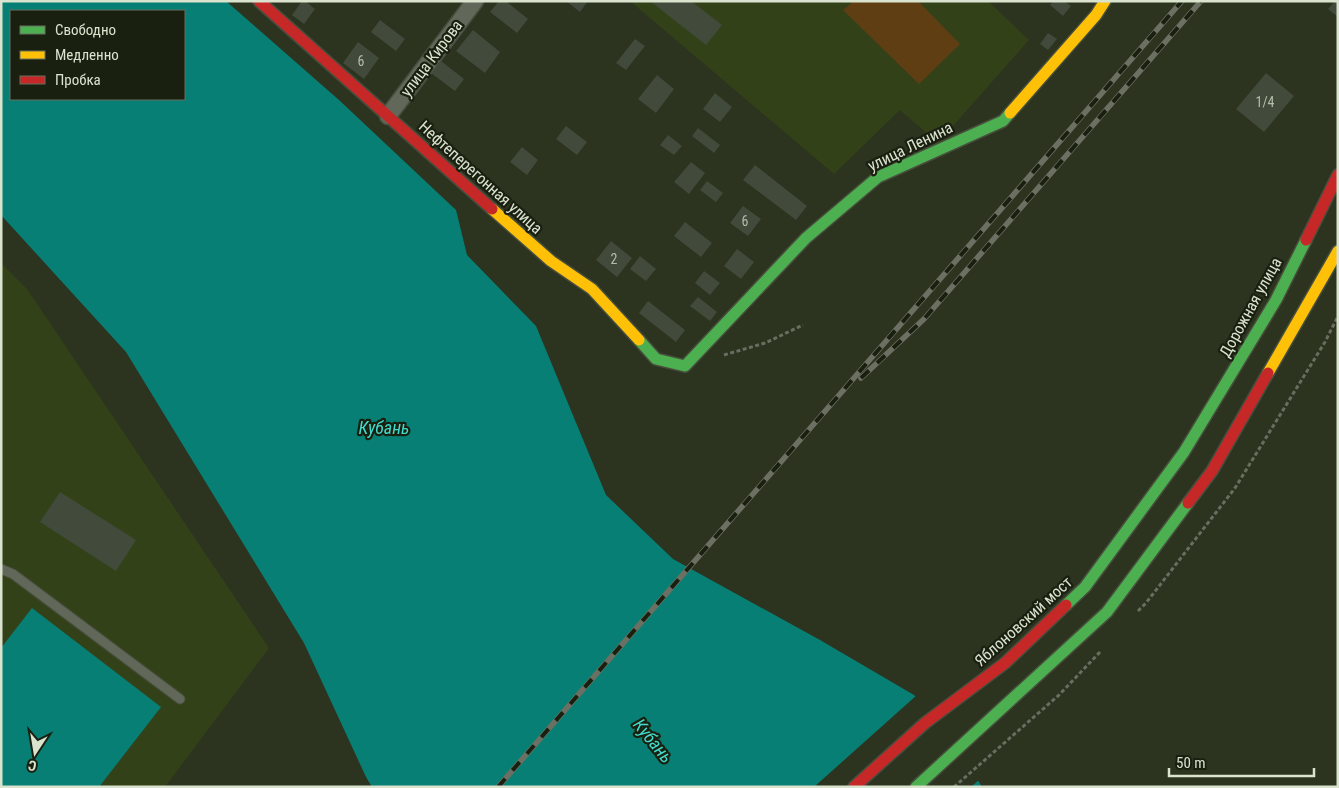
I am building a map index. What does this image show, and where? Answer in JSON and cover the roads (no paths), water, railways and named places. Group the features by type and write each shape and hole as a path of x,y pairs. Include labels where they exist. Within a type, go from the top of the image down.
{"main road":[{"name":"Нефтеперегонная улица","path":"259,1 551,261 592,289 656,359 685,366"},
{"name":"улица Ленина","path":"685,366 806,238 878,177 1003,121 1096,15 1105,1"},
{"name":"Дорожная улица","path":"1184,452 1276,300 1338,175"},
{"path":"916,787 1107,612 1212,471 1338,251"},
{"name":"Яблоновский мост","path":"854,787 925,723 1005,663 1085,587 1184,452"}],"street":[{"name":"улица Кирова","path":"388,116 475,1"}],"lane":[{"path":"1,569 13,574 180,699"}],"water":[{"name":"Кубань","path":"1,1 226,1 339,100 456,210 467,255 536,326 606,495 673,559 820,640 914,695 958,747 982,787 372,787 304,643 126,352 1,215"},
{"path":"32,608 161,707 99,787 1,787 1,648"}],"railway":[{"path":"498,787 1182,1"},
{"path":"861,378 924,319 1201,1"}]}
